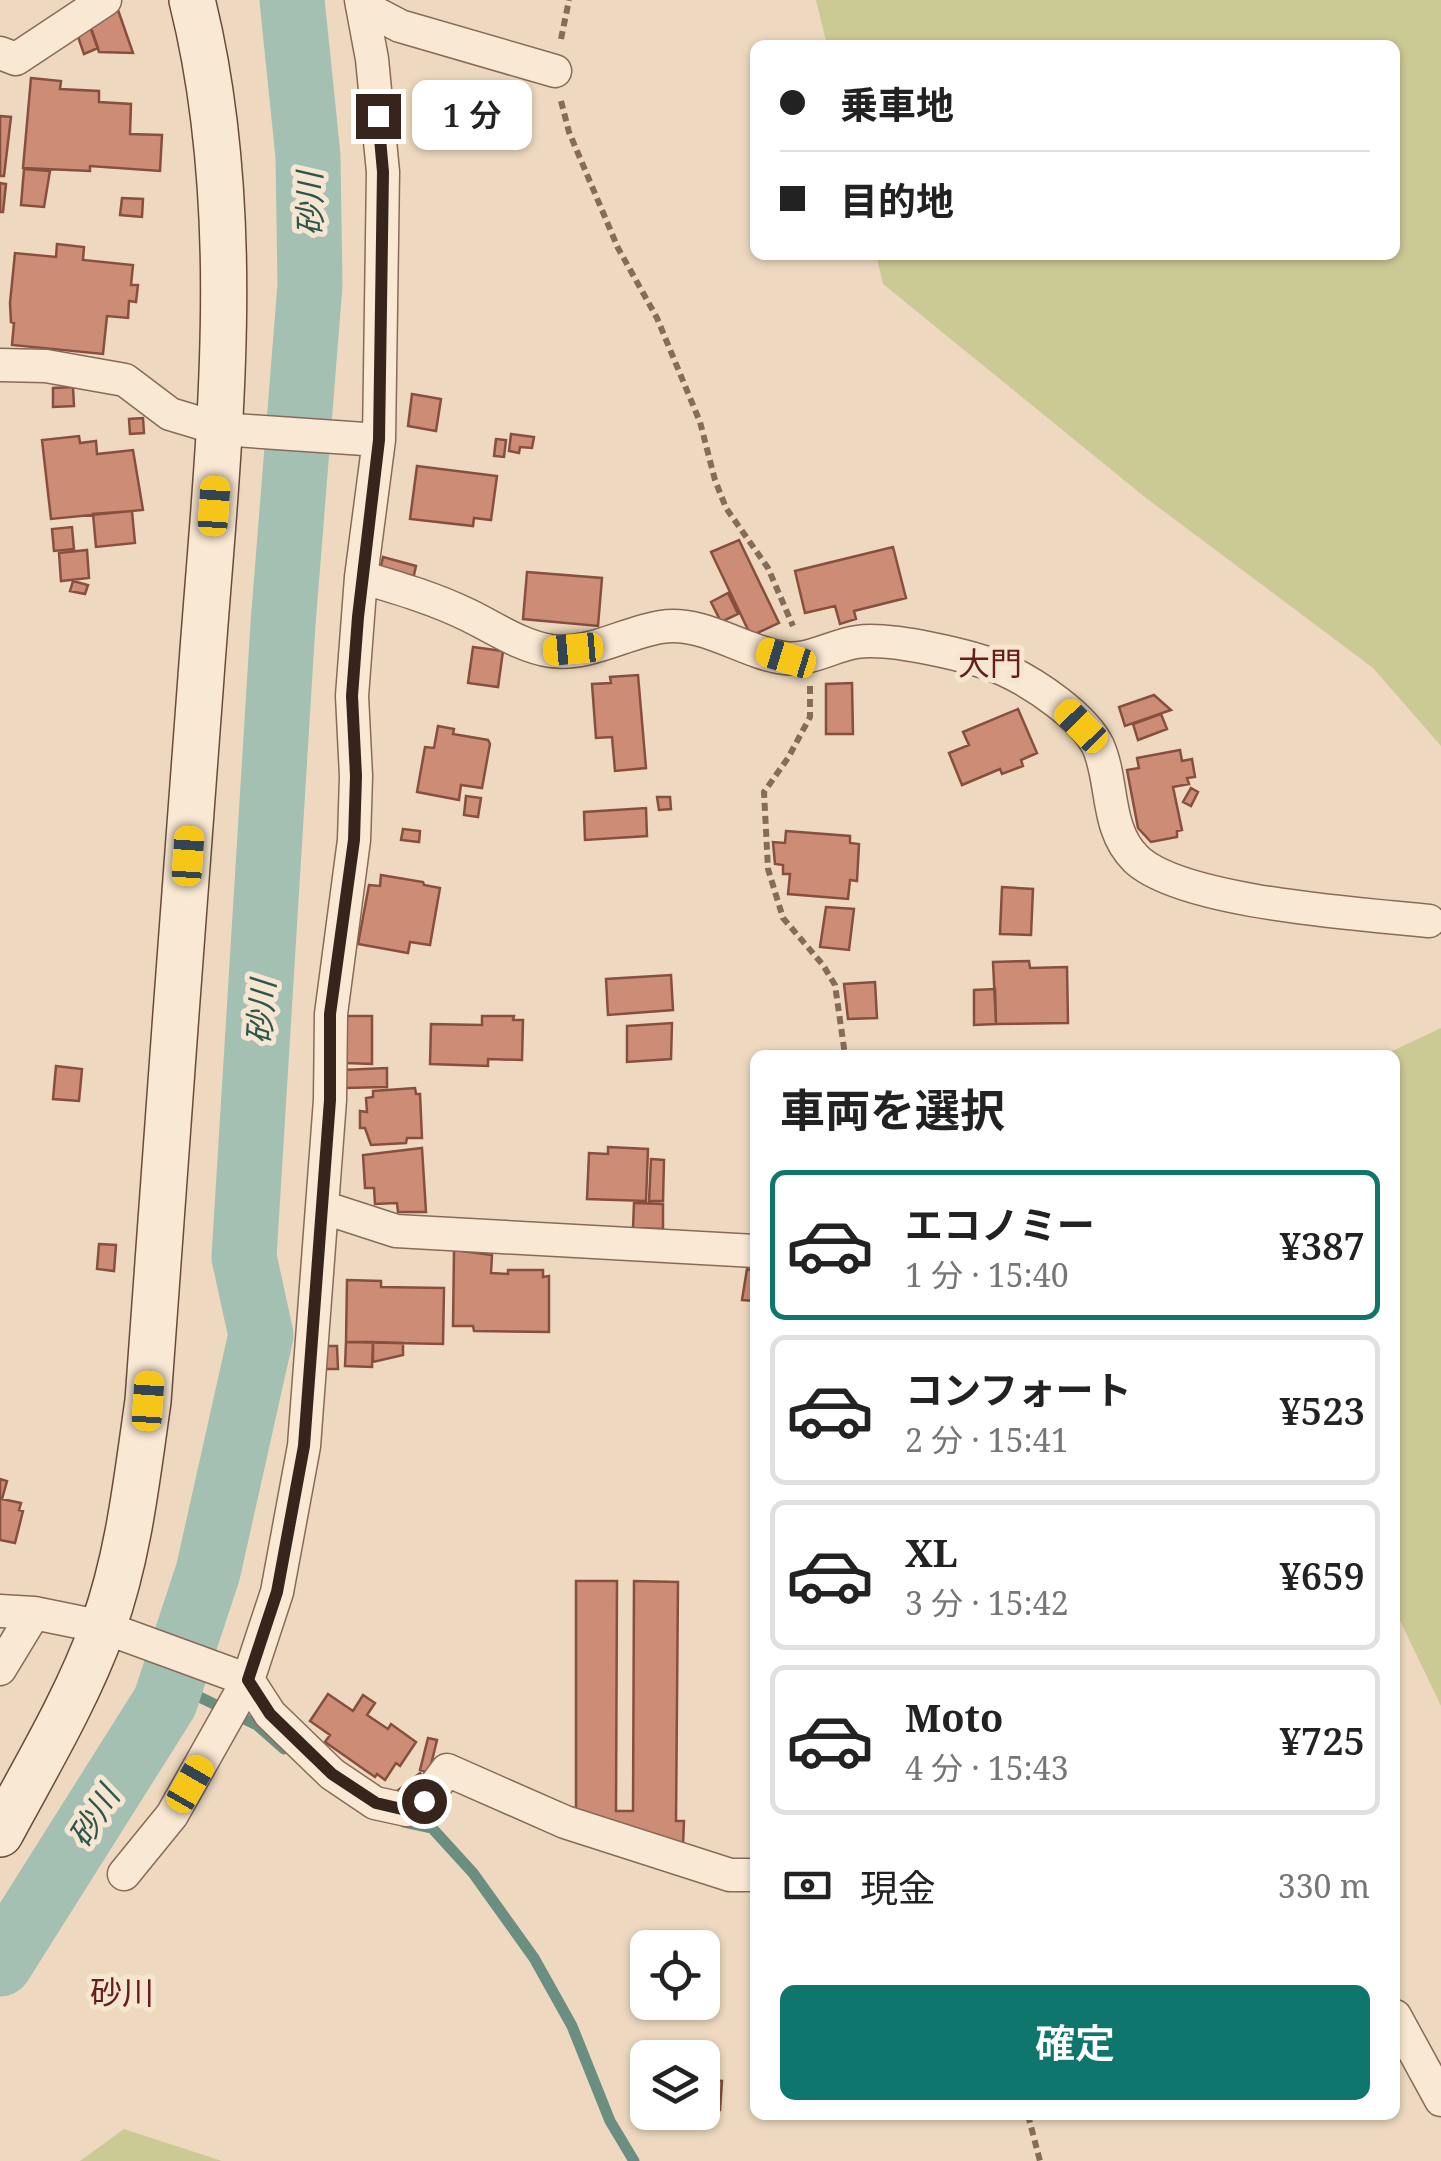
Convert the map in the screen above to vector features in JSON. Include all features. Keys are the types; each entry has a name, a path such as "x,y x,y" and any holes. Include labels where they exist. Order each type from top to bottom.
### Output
{"street":[{"path":"0,54 16,58 105,0"},
{"path":"0,1834 115,1631 148,1401 232,430 223,224 212,108 192,0"},
{"path":"362,3 400,26 555,71"},
{"path":"124,1874 172,1816 236,1694 277,1592 304,1446 330,1100 330,1014 354,840 352,696 371,439 383,172 372,58 362,3"},
{"path":"0,365 46,366 126,380 170,414 232,430 371,439"},
{"path":"361,577 426,596 515,640 552,651 594,648 660,627 686,626 786,658 858,642 894,643 1004,669 1058,702 1098,746 1117,830 1136,859 1163,875 1206,890 1291,906 1429,922"},
{"path":"322,1207 396,1231 750,1252"},
{"path":"0,1611 115,1631 270,1714 332,1774 376,1803 406,1810 424,1801 447,1770 565,1822 730,1876 750,1875"},
{"path":"0,1669 34,1614"},
{"path":"1400,2025 1441,2100"}],"path":[{"path":"569,0 555,71 569,132 618,248 664,336 700,422 726,508 768,568 786,604 810,684 810,717 764,792 768,869 783,918 835,985 844,1050"},
{"path":"1029,2120 1040,2161"}],"shaded area":[{"path":"816,0 1441,0 1441,746 1373,668 1146,498 883,284 877,260 1400,260 1400,40 826,40"},
{"path":"1441,1028 1441,1706 1400,1620 1400,1050 1395,1050"},
{"path":"124,2129 222,2161 80,2161"}],"building":[{"path":"118,10 133,53 99,52 88,21"},
{"path":"90,25 98,48 84,54 76,31"},
{"path":"31,78 61,81 60,89 99,91 99,102 131,104 130,134 162,135 160,171 90,166 90,171 23,168"},
{"path":"0,116 11,117 4,176 0,176"},
{"path":"24,169 50,171 44,207 21,205"},
{"path":"0,183 6,184 3,212 0,212"},
{"path":"122,198 143,199 142,217 120,215"},
{"path":"57,244 84,247 83,260 133,265 131,285 138,285 136,302 129,301 128,318 107,316 103,354 12,345 14,323 10,303 15,253 56,257"},
{"path":"73,387 74,406 53,407 53,388"},
{"path":"412,394 441,399 436,431 408,426"},
{"path":"143,418 144,433 130,434 129,419"},
{"path":"511,434 534,437 532,448 520,447 519,453 509,451"},
{"path":"79,436 80,443 96,441 97,454 133,450 143,510 51,519 42,440"},
{"path":"496,439 506,440 504,457 494,456"},
{"path":"417,466 497,476 491,520 474,518 473,526 410,519"},
{"path":"132,511 135,543 96,547 93,514"},
{"path":"72,527 74,549 54,551 52,529"},
{"path":"739,540 779,623 751,636 711,552"},
{"path":"893,547 906,598 854,611 856,619 840,624 835,606 805,613 795,571"},
{"path":"87,550 89,578 61,581 59,553"},
{"path":"383,557 416,566 412,584 379,575"},
{"path":"527,572 602,578 598,626 523,619"},
{"path":"73,581 88,585 85,594 70,591"},
{"path":"728,593 738,614 721,622 711,602"},
{"path":"473,647 503,651 498,687 468,683"},
{"path":"638,675 646,768 615,771 612,737 596,738 592,684 611,683 610,677"},
{"path":"852,683 853,734 826,734 826,684"},
{"path":"1154,695 1171,710 1125,726 1119,707"},
{"path":"1018,709 1037,753 1021,760 1023,766 1002,774 1000,769 962,785 949,753 969,745 963,732"},
{"path":"1161,714 1167,729 1138,740 1133,724"},
{"path":"438,726 454,729 453,734 488,740 490,744 482,788 461,785 459,800 417,792 425,747 434,748"},
{"path":"1180,750 1182,761 1192,759 1195,777 1187,778 1189,784 1173,787 1182,830 1177,831 1177,837 1151,842 1138,828 1127,770 1139,768 1137,758"},
{"path":"1191,788 1198,792 1191,806 1183,802"},
{"path":"466,796 481,798 478,817 464,815"},
{"path":"657,797 670,797 671,809 659,810"},
{"path":"646,808 647,836 585,840 584,812"},
{"path":"403,829 420,831 419,842 401,840"},
{"path":"786,831 850,836 850,843 859,844 857,881 850,880 848,899 788,894 790,874 783,874 783,865 775,864 773,842 785,843"},
{"path":"381,875 440,888 430,945 410,942 408,953 358,944 369,885 380,886"},
{"path":"1002,887 1033,889 1031,935 1000,934"},
{"path":"826,907 854,909 849,950 820,947"},
{"path":"1029,961 1030,968 1067,967 1068,1023 996,1024 993,962"},
{"path":"671,975 673,1010 608,1015 606,979"},
{"path":"875,982 877,1018 848,1019 844,984"},
{"path":"995,989 996,1024 974,1025 974,990"},
{"path":"346,1016 372,1016 372,1064 346,1063"},
{"path":"482,1016 514,1016 513,1020 523,1020 522,1060 488,1059 488,1066 430,1064 431,1024 482,1025"},
{"path":"672,1023 671,1059 627,1062 627,1026"},
{"path":"56,1066 82,1069 79,1101 53,1099"},
{"path":"387,1068 387,1087 343,1088 342,1070"},
{"path":"415,1088 416,1094 420,1094 422,1138 371,1145 365,1128 360,1128 360,1111 367,1112 366,1098 373,1097 373,1091"},
{"path":"608,1147 648,1149 646,1201 587,1199 589,1153 608,1154"},
{"path":"422,1148 426,1212 398,1212 397,1203 375,1204 374,1188 365,1188 363,1155"},
{"path":"651,1159 664,1160 663,1201 649,1201"},
{"path":"634,1203 663,1204 663,1229 633,1228"},
{"path":"99,1244 116,1245 114,1271 97,1269"},
{"path":"454,1250 492,1255 491,1273 543,1270 543,1277 549,1276 549,1332 474,1331 473,1326 453,1326"},
{"path":"747,1269 750,1301 742,1300"},
{"path":"347,1280 381,1281 381,1287 444,1288 443,1344 346,1342"},
{"path":"346,1342 373,1342 372,1367 345,1366"},
{"path":"373,1342 403,1343 403,1355 373,1362"},
{"path":"324,1346 337,1346 338,1369 324,1369"},
{"path":"0,1479 7,1481 2,1499 21,1503 19,1510 23,1511 15,1543 0,1540"},
{"path":"576,1581 617,1581 616,1811 633,1811 634,1581 678,1582 676,1821 684,1821 683,1847 576,1811"},
{"path":"328,1694 353,1711 363,1695 375,1703 367,1715 388,1729 391,1724 416,1742 385,1780 325,1742 330,1735 310,1721"},
{"path":"428,1738 437,1740 429,1773 420,1770"},
{"path":"420,1773 426,1781 402,1799 396,1792"}],"waterway":[{"name":"砂川","path":"0,1964 165,1702 208,1572 261,1335 244,1257 283,624 310,285 308,156 292,0"},
{"path":"171,1683 257,1725 284,1749"},
{"path":"404,1822 432,1828 473,1873 534,1958 572,2026 610,2121 634,2161"}],"district":[{"name":"大門","path":"990,662"},
{"name":"砂川","path":"122,1991"}],"route":[{"path":"378,116 383,172 379,440 361,577 352,696 354,840 330,1014 330,1100 304,1446 277,1592 248,1680 270,1714 332,1774 376,1803 406,1810 424,1801"}]}
